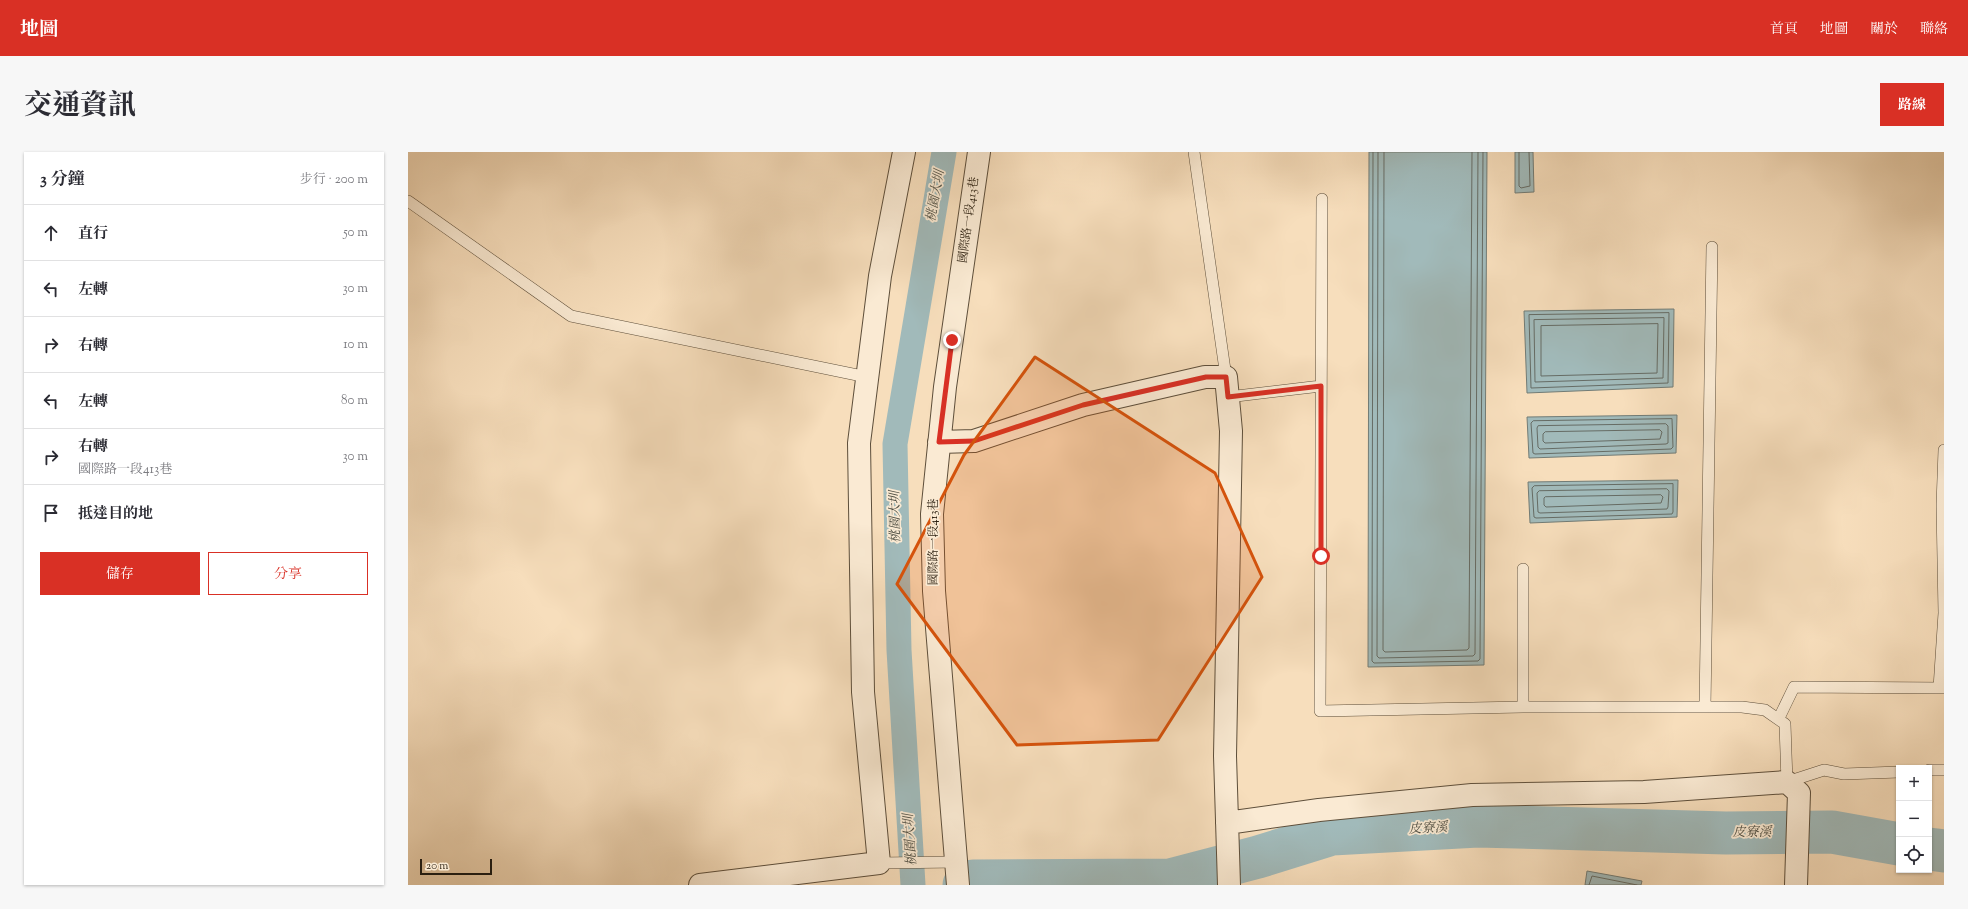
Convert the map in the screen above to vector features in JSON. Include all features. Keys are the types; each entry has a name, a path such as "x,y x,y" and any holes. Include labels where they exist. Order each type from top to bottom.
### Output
{"street":[{"path":"700,885 879,863 863,684 859,443 880,276 904,152"},
{"name":"國際路一段413巷","path":"958,885 934,591 932,514 945,386 979,152"},
{"path":"939,442 974,441 1083,405 1206,377 1227,387 1231,431 1225,756 1229,885"},
{"path":"1228,830 1319,810 1472,795 1793,788 1796,882"}],"lane":[{"path":"1194,152 1227,387 1321,386"},
{"path":"1322,199 1320,711 1523,707 1750,708 1765,710 1779,718 1785,724 1793,788 1824,770 1844,774 1896,772"},
{"path":"408,201 571,316 868,377"},
{"path":"1706,707 1712,247"},
{"path":"1779,718 1794,686 1942,688 1944,613 1944,450"},
{"path":"1523,569 1523,707"},
{"path":"1932,770 1944,770"},
{"path":"879,863 956,862"}],"highlighted area":[{"path":"1035,357 1215,473 1262,577 1158,740 1017,745 897,584 964,455"}],"water":[{"path":"1369,152 1487,152 1484,665 1368,667"},
{"path":"1515,152 1533,152 1534,192 1515,193"},
{"path":"1674,309 1673,387 1527,393 1524,311"},
{"path":"1677,415 1676,453 1529,458 1527,417"},
{"path":"1678,480 1677,517 1530,523 1528,482"},
{"path":"1587,871 1642,881 1641,885 1585,885"}],"waterway":[{"name":"桃園大圳","path":"913,885 899,650 895,444 944,152"},
{"name":"皮寮溪","path":"964,885 973,881 1170,880 1258,857 1332,834 1478,826 1726,833 1832,832 1896,843"},
{"name":"皮寮溪","path":"1932,849 1944,851"}],"route":[{"path":"952,340 939,442 974,441 1083,405 1206,377 1226,377 1228,397 1321,386 1321,556"}]}
